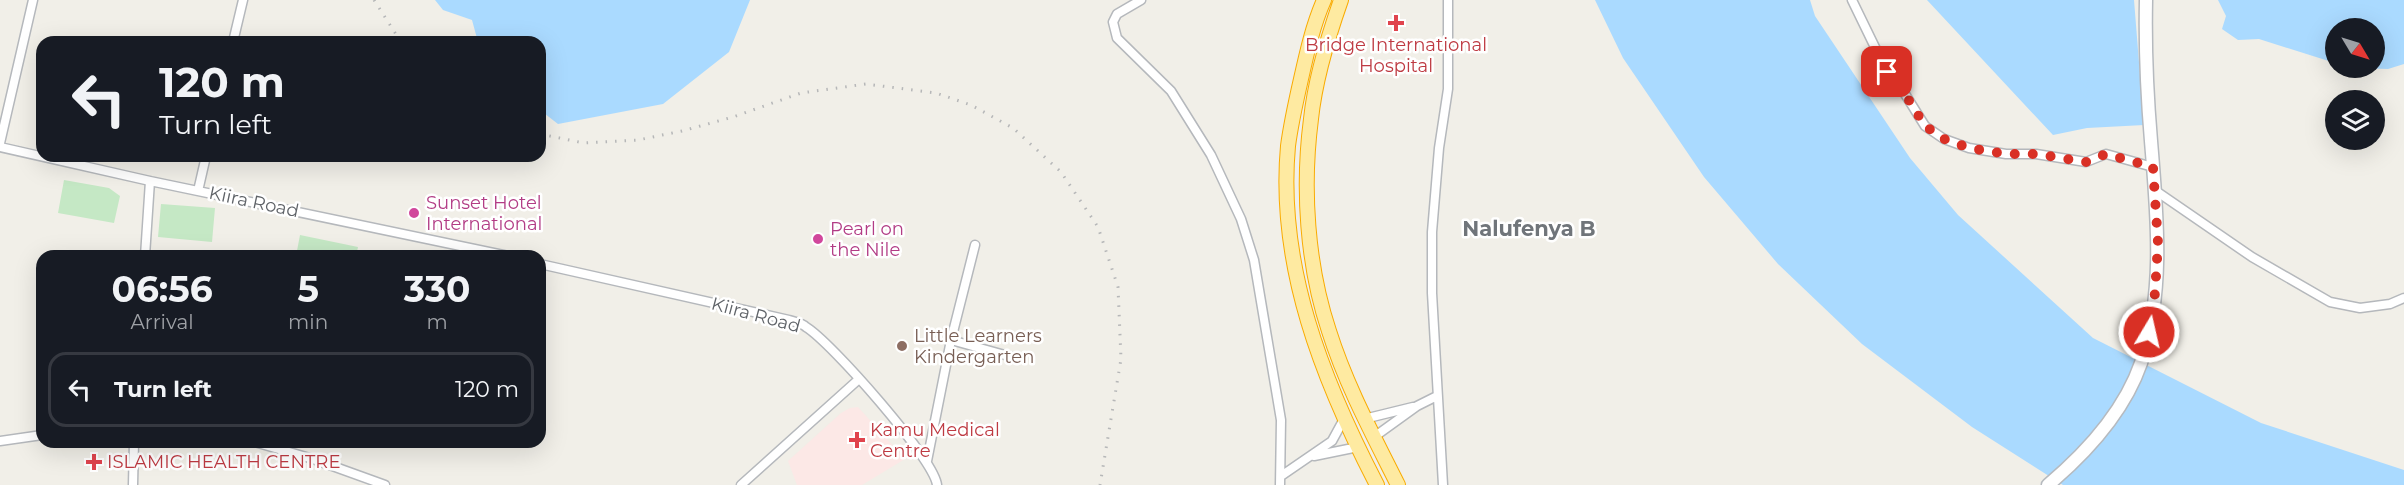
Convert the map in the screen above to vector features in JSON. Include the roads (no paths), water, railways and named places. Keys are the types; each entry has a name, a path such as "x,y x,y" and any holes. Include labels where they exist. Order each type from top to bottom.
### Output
{"highway":[{"path":"1324,0 1310,39 1290,130 1287,197 1289,231 1312,336 1344,419 1377,485"},
{"path":"1341,0 1327,45 1311,118 1307,197 1313,261 1329,332 1364,418 1398,485"}],"main road":[{"path":"2048,485 2092,444 2125,396 2140,364 2149,332 2155,293 2158,243 2151,142 2146,0"}],"street":[{"path":"0,145 33,0"},
{"path":"234,36 243,0"},
{"path":"1141,0 1117,14 1113,22 1117,38 1134,57 1172,91 1211,155 1241,219 1254,260 1264,306 1281,420 1281,481"},
{"path":"1443,485 1432,337 1432,232 1439,148 1448,89 1448,0"},
{"path":"1852,0 1887,72 1905,94 1925,126 1944,139 1969,148 2006,154 2036,154 2086,162 2106,154 2153,167"},
{"name":"Kiira Road","path":"0,145 36,152"},
{"name":"Kiira Road","path":"80,162 150,181 479,250"},
{"path":"198,191 205,162"},
{"path":"145,250 150,181"},
{"path":"2156,191 2252,256 2330,302 2360,308 2390,304 2404,298"},
{"path":"927,461 951,340 975,245"},
{"name":"Kiira Road","path":"546,265 789,320 805,326 816,334 859,379 927,461 937,485"},
{"path":"951,340 1012,357"},
{"path":"741,485 859,379"},
{"path":"1374,437 1417,406 1437,396"},
{"path":"1364,418 1417,406"},
{"path":"1281,481 1307,458 1332,441 1344,419"},
{"path":"0,441 36,436"},
{"path":"1307,458 1358,447"},
{"path":"133,485 134,448"},
{"path":"275,448 385,485"}],"water":[{"path":"435,0 750,0 729,52 663,104 558,124 546,115 546,36 476,36 472,20 443,10"},
{"path":"1595,0 1810,0 1815,16 1910,158 1958,215 2093,338 2261,423 2404,470 2404,485 2063,485 1972,427 1862,344 1778,264 1704,177 1623,58"},
{"path":"1927,0 2134,0 2144,125 2087,128 2053,135"},
{"path":"2218,0 2404,0 2404,64 2385,69 2385,18 2325,18 2325,60 2259,39 2238,40 2222,29 2226,16"}],"railway":[{"path":"374,0 397,36"},
{"path":"546,135 584,143 638,140 733,117 801,93 866,84 936,93 971,105 1013,128 1061,172 1098,227 1118,287 1121,359 1100,485"}],"place":[{"name":"Bridge International Hospital","path":"1396,23"},
{"name":"Sunset Hotel International","path":"414,213"},
{"name":"Pearl on the Nile","path":"818,239"},
{"name":"Little Learners Kindergarten","path":"902,346"},
{"name":"Kamu Medical Centre","path":"857,440"},
{"name":"ISLAMIC HEALTH CENTRE","path":"94,462"}],"district":[{"name":"Nalufenya B","path":"1529,229"}]}
